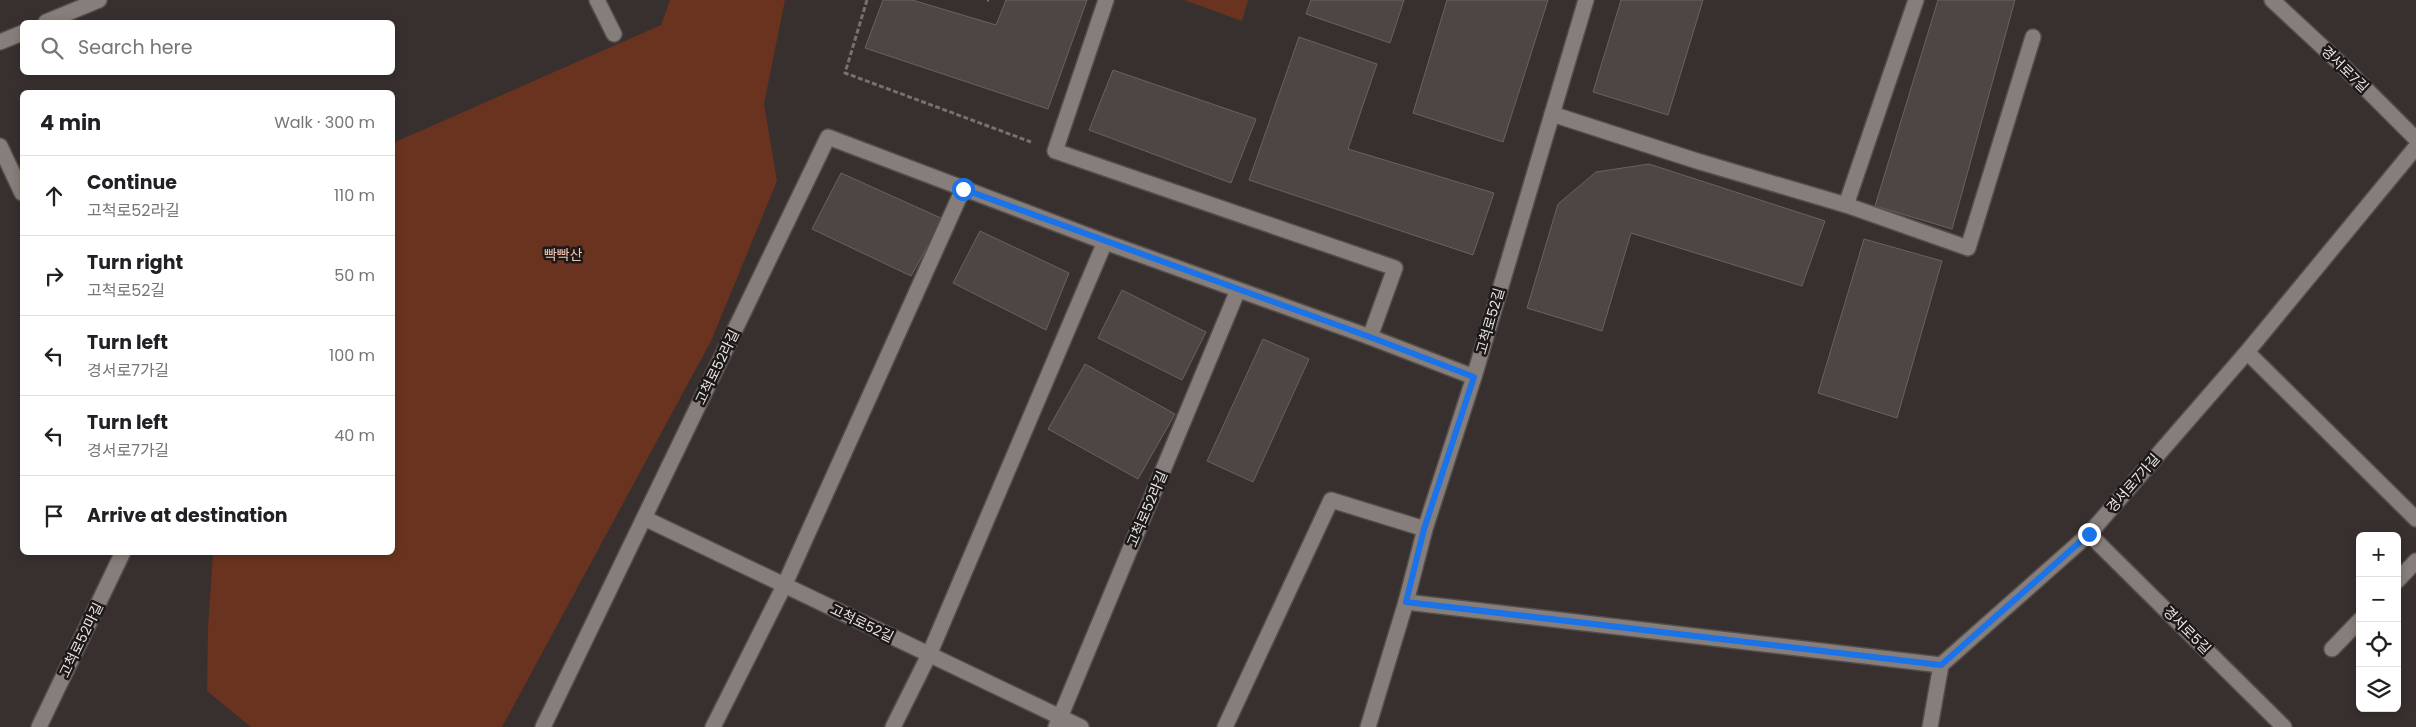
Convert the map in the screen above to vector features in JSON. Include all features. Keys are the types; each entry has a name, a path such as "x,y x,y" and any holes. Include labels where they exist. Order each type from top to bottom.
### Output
{"street":[{"path":"51,20 99,0"},
{"path":"597,0 614,34"},
{"path":"1106,0 1055,151 1395,268 1370,337"},
{"name":"고척로52길","path":"1368,727 1406,602 1424,529 1474,377 1586,0"},
{"path":"1846,205 1916,0"},
{"name":"경서로7길","path":"2272,0 2342,65 2416,139"},
{"path":"0,42 20,34"},
{"path":"1552,114 1697,161 1846,205 1968,248 2034,37"},
{"name":"고척로52라길","path":"543,727 828,138 1104,242 1370,337 1474,377"},
{"path":"0,146 20,189"},
{"name":"경서로7가길","path":"1941,665 2089,534 2248,352 2416,147"},
{"path":"713,727 784,586 963,189"},
{"path":"893,727 929,655 1104,242"},
{"name":"고척로52라길","path":"1058,722 1238,290"},
{"path":"2248,352 2416,519"},
{"path":"1225,727 1331,500 1424,529"},
{"name":"고척로52길","path":"644,518 929,655 1058,722 1081,727"},
{"name":"경서로5길","path":"2089,534 2284,727"},
{"name":"고척로52마길","path":"39,727 122,555"},
{"path":"2401,577 2416,561"},
{"path":"1406,602 1941,665 1930,727"},
{"path":"2332,649 2358,622"}],"path":[{"path":"867,0 845,73 1055,151"}],"green space":[{"name":"빡빡산","path":"670,0 785,0 764,104 777,181 711,341 502,727 251,727 207,691 208,626 213,555 395,555 395,142 661,25"},
{"path":"1184,0 1248,0 1242,21"}],"building":[{"path":"883,0 912,0 996,25 1006,0 1087,0 1048,109 865,48"},
{"path":"1311,0 1404,0 1390,43 1306,14"},
{"path":"1447,0 1548,0 1503,142 1413,113"},
{"path":"1621,0 1703,0 1668,115 1593,92"},
{"path":"1938,0 2015,0 1952,229 1875,206"},
{"path":"1299,37 1377,64 1348,149 1494,193 1473,255 1249,180"},
{"path":"1113,70 1256,119 1231,183 1089,130"},
{"path":"1649,164 1825,221 1802,286 1631,233 1602,331 1527,308 1558,204 1596,172"},
{"path":"841,173 943,219 911,276 812,229"},
{"path":"980,231 1069,273 1046,330 953,283"},
{"path":"1864,239 1942,261 1897,418 1818,393"},
{"path":"1122,290 1206,332 1182,380 1098,338"},
{"path":"1263,339 1309,359 1253,482 1207,461"},
{"path":"1085,364 1175,414 1138,479 1048,429"}],"route":[{"path":"963,189 1104,242 1370,337 1474,377 1424,529 1406,602 1941,665 2089,534"}]}
